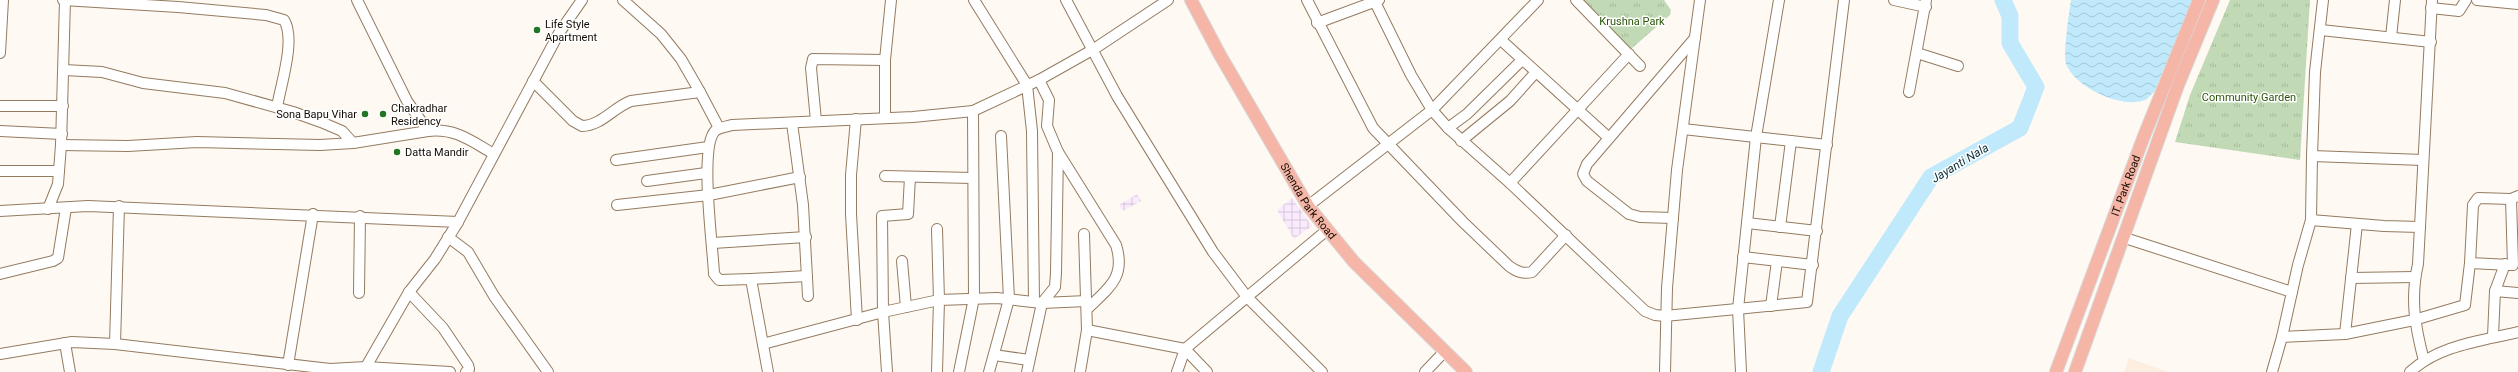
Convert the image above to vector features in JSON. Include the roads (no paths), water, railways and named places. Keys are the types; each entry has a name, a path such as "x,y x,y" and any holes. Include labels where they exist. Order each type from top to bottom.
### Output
{"main road":[{"name":"Shenda Park Road","path":"1191,0 1220,55 1308,206 1354,262 1466,372"},
{"name":"IT. Park Road","path":"2056,372 2144,136 2199,0"},
{"name":"IT. Park Road","path":"2075,372 2125,238 2178,85 2213,0"}],"street":[{"path":"0,53 3,0"},
{"path":"48,209 58,184 62,145 64,0 179,4 266,15 284,20 288,27 289,39 277,107"},
{"path":"357,0 407,101 428,131"},
{"path":"364,370 409,292 458,222 559,33 582,0"},
{"path":"623,0 661,34 681,59 719,128"},
{"path":"885,118 885,60 890,0"},
{"path":"974,0 1027,85 1032,131 1038,302 1027,372"},
{"path":"1066,0 1094,49 1117,96 1213,252 1247,297 1322,372"},
{"path":"807,276 751,279 716,278 714,274 713,243 706,173 708,147 714,132 719,128 973,111 1039,80 1094,49 1168,0"},
{"path":"1307,0 1363,112 1386,144 1463,222 1516,271 1525,274 1532,272 1566,235"},
{"path":"1317,22 1376,0 1411,75 1432,110 1448,128 1566,235 1593,263 1645,311 1655,315 1665,316 1807,302 1813,265 1844,0"},
{"path":"1308,206 1386,144 1432,110 1538,0"},
{"path":"1576,0 1640,66"},
{"path":"1665,372 1665,316 1673,218 1700,0"},
{"path":"1741,372 1738,309 1743,257 1756,137 1779,0"},
{"path":"1894,0 1926,4 1909,92"},
{"path":"2272,372 2282,338 2292,292 2311,220 2315,72 2321,30 2323,0"},
{"path":"2392,37 2395,0"},
{"path":"2424,361 2414,320 2415,277 2420,227 2432,4 2459,11 2466,0"},
{"path":"2477,0 2518,4"},
{"path":"2321,30 2431,42"},
{"path":"1673,218 1640,217 1629,214 1587,181 1583,174 1587,164 1695,38"},
{"path":"1501,40 1609,138"},
{"path":"1917,53 1958,66"},
{"path":"1510,183 1579,111 1629,54"},
{"path":"816,121 811,68 813,59 885,60"},
{"path":"1448,128 1467,114 1522,60"},
{"path":"64,70 102,72 150,84 225,93 277,107 342,131 353,143"},
{"path":"1462,141 1510,101 1536,72"},
{"path":"763,344 883,312 939,300 974,298 1009,299 1087,305 1114,282 1120,270 1121,260 1116,245 1058,152 1047,126 1049,100 1039,80"},
{"path":"534,81 573,121 582,126 598,122 622,104 631,101 700,92"},
{"path":"0,106 63,106"},
{"path":"960,372 974,298 973,111"},
{"path":"856,119 851,175 851,214 857,320"},
{"path":"792,123 800,177 806,237 808,296"},
{"path":"62,145 128,146 197,142 320,145 353,143 444,129 454,132 494,154"},
{"path":"1683,129 1827,145"},
{"path":"0,131 62,134"},
{"path":"989,372 1009,299 1001,136"},
{"path":"1780,227 1791,141"},
{"path":"616,160 708,147"},
{"path":"1038,302 1055,286 1056,281 1058,152"},
{"path":"2312,156 2423,160"},
{"path":"0,171 59,171"},
{"path":"647,181 706,173"},
{"path":"885,176 973,178"},
{"path":"617,205 709,195 800,177"},
{"path":"885,371 882,216 908,214 910,177"},
{"path":"2282,338 2345,334 2414,320 2465,305 2470,263 2472,205 2475,201 2484,198 2514,198 2512,265 2495,291 2493,336"},
{"path":"0,211 119,206 360,216 458,222"},
{"path":"115,344 119,206"},
{"path":"0,274 54,261 58,258 66,208"},
{"path":"288,365 313,214"},
{"path":"359,293 360,216"},
{"path":"2311,220 2420,227"},
{"path":"1747,223 1817,231"},
{"path":"2345,334 2357,224"},
{"path":"936,229 939,300 937,372"},
{"path":"1177,372 1185,349 1327,230"},
{"path":"1080,372 1087,330 1084,234"},
{"path":"448,237 468,252 494,296 548,372"},
{"path":"713,243 806,237"},
{"path":"2125,238 2292,292"},
{"path":"1743,257 1813,265"},
{"path":"902,261 906,307"},
{"path":"1771,306 1777,261"},
{"path":"2470,263 2512,265"},
{"path":"2350,278 2415,277"},
{"path":"751,279 768,372"},
{"path":"2495,291 2518,293"},
{"path":"409,292 443,328 468,365 469,369 466,372"},
{"path":"1087,330 1185,349 1207,372"},
{"path":"2410,372 2424,361 2449,350 2493,336 2518,332"},
{"path":"65,343 70,372"},
{"path":"0,354 65,343 115,344 330,369 450,372"},
{"path":"1425,372 1445,351"},
{"path":"994,355 1029,360"}],"water":[{"path":"2071,0 2193,0 2154,92 2147,99 2135,102 2124,102 2112,99 2089,88 2071,73 2066,64 2065,52"}],"waterway":[{"name":"Jayanti Nala","path":"1821,372 1840,316 1931,177 2020,128 2036,87 2010,43 2010,16 2003,0"}],"place":[{"name":"Life Style Apartment","path":"537,30"},
{"name":"Sona Bapu Vihar","path":"365,114"},
{"name":"Chakradhar Residency","path":"383,114"},
{"name":"Datta Mandir","path":"397,152"}],"park label":[{"name":"Krushna Park","path":"1632,21"},
{"name":"Community Garden","path":"2249,97"}]}
